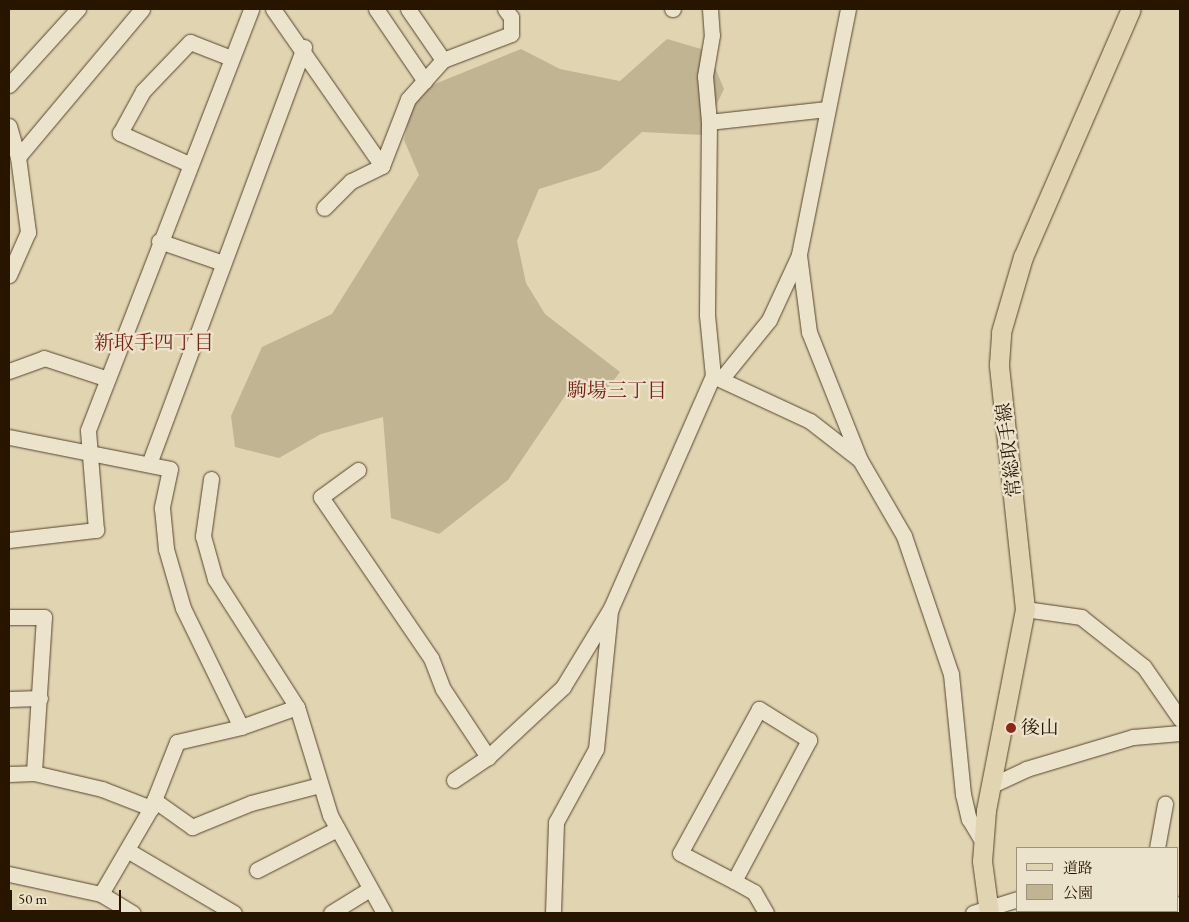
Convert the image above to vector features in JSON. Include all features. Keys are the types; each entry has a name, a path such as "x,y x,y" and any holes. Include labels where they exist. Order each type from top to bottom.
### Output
{"main road":[{"name":"常総取手線","path":"983,910 983,842 990,786 1025,609 999,364 1005,308 1131,9"}],"street":[{"path":"9,85 78,9"},
{"path":"18,157 142,9"},
{"path":"9,540 96,530 88,430 159,241 251,9"},
{"path":"273,9 304,47 382,166"},
{"path":"376,9 425,81"},
{"path":"408,9 443,60"},
{"path":"324,208 351,180 382,166 408,99 443,60 511,34 511,16 506,9"},
{"path":"710,9 712,35 705,76 709,122 707,315 718,377"},
{"path":"454,780 488,757 563,687 611,608 718,377 769,320 799,256 826,109 831,102 848,9"},
{"path":"189,164 120,133 143,91 190,42 231,58"},
{"path":"149,464 304,47"},
{"path":"709,122 826,109"},
{"path":"9,126 18,157 16,218 28,232 9,275"},
{"path":"159,241 224,263"},
{"path":"799,256 809,332 860,460 904,536 951,674 963,794 969,819 983,842"},
{"path":"9,371 44,358 108,379"},
{"path":"718,377 810,421 860,460"},
{"path":"9,437 170,468 162,508 166,549 183,608 241,727"},
{"path":"358,470 321,497 431,658 442,689 488,757"},
{"path":"211,479 203,536 215,579 297,707 320,785 337,829 368,890 384,913"},
{"path":"553,913 556,822 596,749 611,608"},
{"path":"1025,609 1081,617 1144,667 1180,719"},
{"path":"9,618 44,618 34,773"},
{"path":"9,699 40,698"},
{"path":"101,894 152,804 177,742 241,727 297,707"},
{"path":"734,881 809,740 759,709 680,853 754,892 766,913"},
{"path":"990,786 1026,769 1133,737 1180,732"},
{"path":"9,774 34,773 102,789 152,804 192,827 251,803 320,785"},
{"path":"1157,847 1165,804"},
{"path":"257,870 337,829"},
{"path":"127,850 234,913"},
{"path":"9,874 101,894 133,913"},
{"path":"331,913 368,890"},
{"path":"983,910 1016,900"}],"green space":[{"path":"667,39 708,51 724,89 702,135 642,132 600,170 539,189 517,241 526,283 545,314 620,372 604,393 569,390 508,480 439,534 391,518 383,417 321,434 279,458 235,447 231,416 262,347 332,314 419,175 404,140 415,92 521,49 560,69 620,81"}],"place":[{"name":"後山","path":"1011,728"}],"district":[{"name":"新取手四丁目","path":"154,342"},
{"name":"駒場三丁目","path":"617,390"}]}
